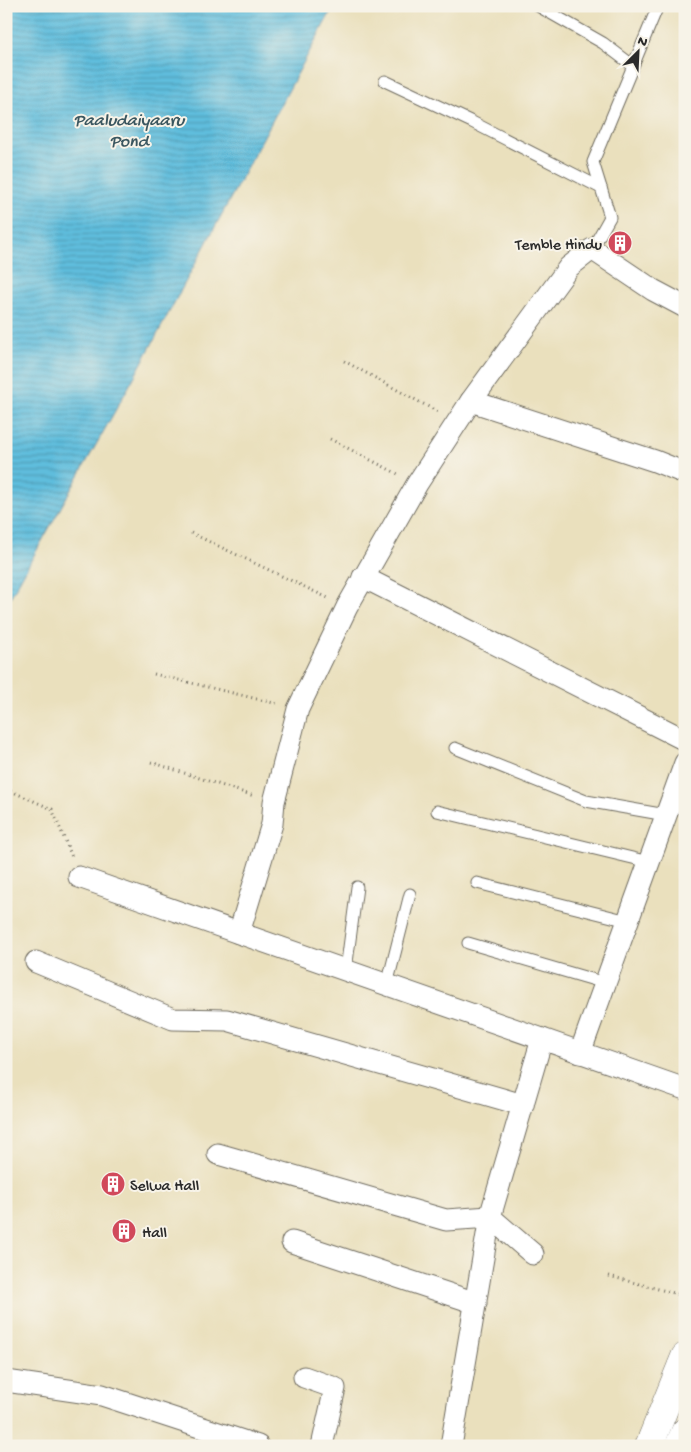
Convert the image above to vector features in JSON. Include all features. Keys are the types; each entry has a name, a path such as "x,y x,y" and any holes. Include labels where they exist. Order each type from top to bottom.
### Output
{"highway":[{"path":"649,1446 685,1357"},
{"path":"679,1446 685,1432"}],"street":[{"path":"239,933 272,824 274,802 298,709 363,577 416,484 470,401 569,267 592,249 653,290 685,307"},
{"path":"470,401 655,461 685,473"},
{"path":"363,577 685,740"},
{"path":"580,1053 685,763"},
{"path":"79,876 685,1089"},
{"path":"36,962 172,1019 227,1020 523,1105"},
{"path":"451,1446 490,1217 542,1039"},
{"path":"218,1154 446,1220 490,1217 533,1254"},
{"path":"292,1242 476,1303"},
{"path":"304,1377 335,1388 322,1446"},
{"path":"6,1381 102,1395 258,1446"}],"lane":[{"path":"538,6 603,43 632,65"},
{"path":"592,249 610,217 593,162 609,128 632,65 658,6"},
{"path":"385,81 472,122 601,188"},
{"path":"455,748 586,801 666,815"},
{"path":"437,811 649,862"},
{"path":"477,883 628,921"},
{"path":"346,970 357,887"},
{"path":"387,985 410,894"},
{"path":"468,943 605,983"}],"path":[{"path":"344,361 457,422"},
{"path":"330,438 416,484"},
{"path":"191,534 347,607"},
{"path":"154,674 298,709"},
{"path":"151,762 274,802"},
{"path":"6,790 52,808 79,876"},
{"path":"609,1276 685,1296"}],"water":[{"name":"Paaludaiyaaru Pond","path":"6,6 334,6 137,372 6,605"}],"place":[{"name":"Temble Hindu","path":"620,243"},
{"name":"Selwa Hall","path":"113,1184"},
{"name":"Hall","path":"124,1231"}]}
